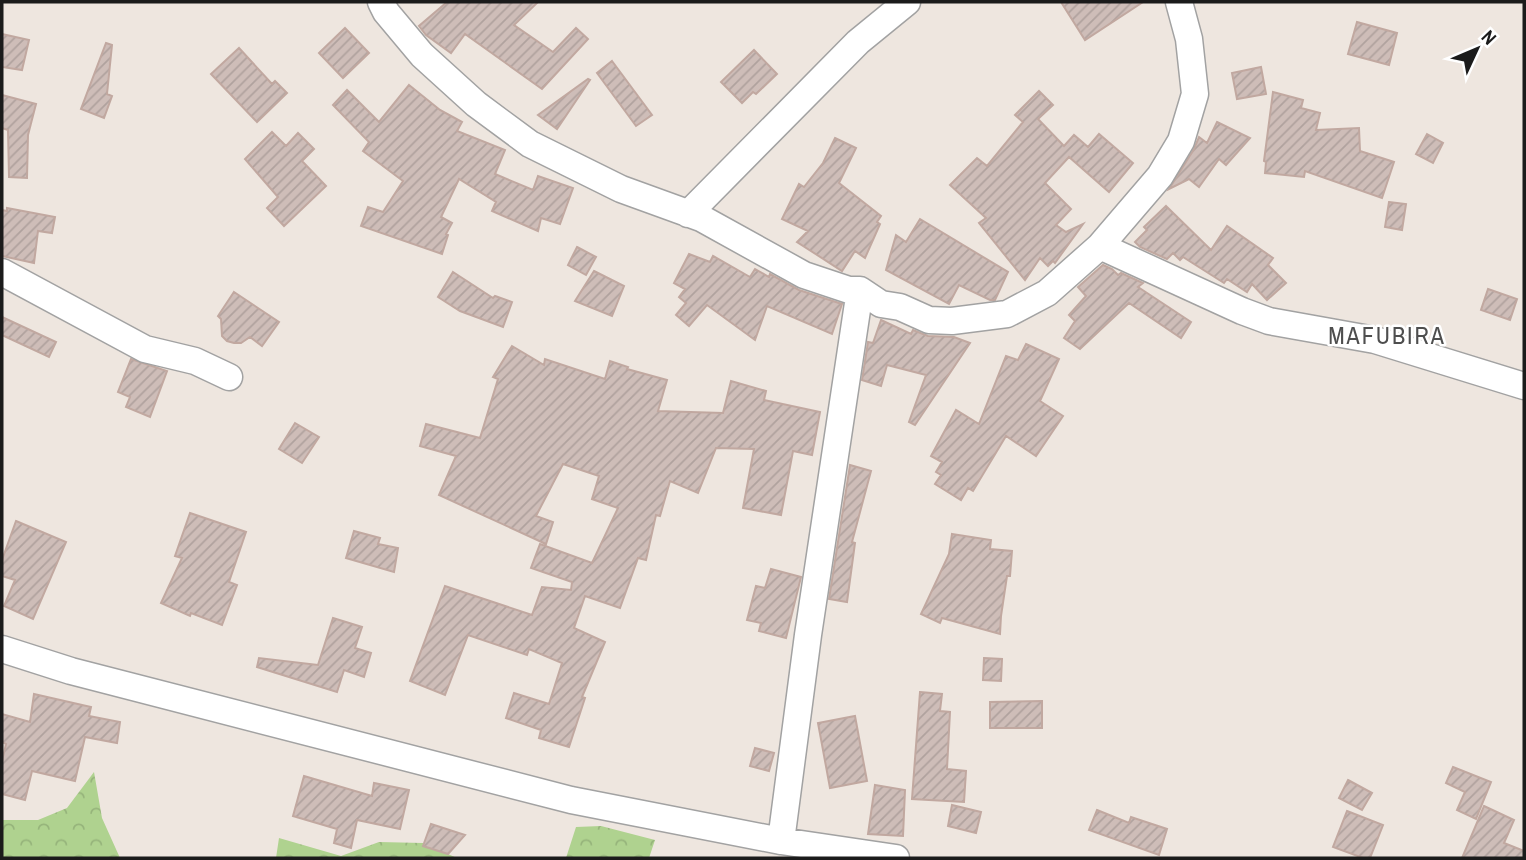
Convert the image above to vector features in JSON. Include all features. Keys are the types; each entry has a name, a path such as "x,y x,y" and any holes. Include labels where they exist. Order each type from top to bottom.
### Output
{"street":[{"path":"381,2 422,55 476,104 530,144 621,189 701,218 804,275 849,290 860,290 881,303 900,307 929,320 952,321 1007,314 1047,293 1100,246 1160,176 1181,141 1195,94 1189,39 1180,2"},
{"path":"688,214 858,42 907,2"},
{"path":"1100,246 1269,321 1375,340 1524,386"},
{"path":"2,272 145,349 195,361 229,377"},
{"path":"781,841 808,635 860,290"},
{"path":"2,649 71,671 572,800 781,841 896,858"}],"green space":[{"path":"94,772 102,818 120,858 2,858 2,820 38,820 67,808"},
{"path":"601,826 655,840 649,858 566,858 576,827"},
{"path":"279,838 341,856 379,842 423,843 457,858 276,858"}],"building":[{"path":"447,2 538,2 514,25 553,52 576,28 588,39 542,89 465,34 451,53 426,35 419,26"},
{"path":"1061,2 1143,2 1085,40"},
{"path":"1357,22 1397,33 1389,65 1348,54"},
{"path":"345,28 369,53 343,78 319,53"},
{"path":"2,34 29,40 22,70 2,67"},
{"path":"106,43 112,45 107,94 112,96 104,118 81,109"},
{"path":"239,48 272,84 275,81 287,93 257,122 211,74"},
{"path":"754,50 777,74 742,103 721,82"},
{"path":"612,61 652,115 636,126 597,73"},
{"path":"1261,67 1266,94 1237,99 1232,73"},
{"path":"590,80 557,129 538,115"},
{"path":"409,85 440,110 462,122 457,131 505,150 495,174 533,190 538,176 573,188 560,224 541,218 538,231 492,211 496,202 459,179 441,217 452,223 446,234 448,235 442,254 361,226 368,207 383,212 403,181 363,151 369,142 333,105 347,90 379,122"},
{"path":"1039,91 1053,105 1038,119 1064,146 1074,135 1088,147 1099,134 1133,163 1109,192 1069,157 1045,183 1071,209 1056,225 1066,232 1083,224 1055,263 1053,261 1048,266 1040,258 1025,280 979,223 986,218 950,185 977,158 987,166 1023,122 1015,115"},
{"path":"1273,92 1303,100 1301,108 1320,113 1316,130 1359,128 1360,151 1394,162 1382,198 1305,171 1304,177 1265,173 1264,161"},
{"path":"2,95 36,104 28,135 27,178 9,177 8,130 2,128"},
{"path":"1217,122 1250,138 1226,165 1219,159 1199,187 1189,179 1169,189 1199,137 1207,143"},
{"path":"272,132 286,146 298,133 314,149 302,161 326,186 284,226 267,208 278,197 245,159"},
{"path":"1427,134 1443,143 1433,163 1416,154"},
{"path":"835,138 856,148 839,183 881,216 865,258 855,251 842,271 797,242 808,231 782,219 799,184 804,187 823,163"},
{"path":"1389,202 1406,204 1402,230 1385,227"},
{"path":"1166,206 1211,250 1227,226 1273,258 1268,265 1286,283 1267,300 1252,284 1247,292 1227,279 1224,283 1183,257 1180,260 1173,253 1167,259 1140,247 1135,242 1147,230 1144,227"},
{"path":"7,208 55,217 52,233 38,231 34,263 2,256 2,210 7,211"},
{"path":"920,219 1008,272 995,300 959,285 949,304 886,270 896,235 906,242"},
{"path":"577,247 596,257 586,275 568,265"},
{"path":"689,254 710,262 713,256 750,277 755,269 799,290 842,304 832,334 767,306 755,340 707,305 689,326 676,315 686,303 679,297 685,289 674,283"},
{"path":"1103,265 1118,275 1121,273 1143,283 1138,287 1191,322 1181,338 1129,303 1080,349 1064,338 1075,321 1069,315 1086,296 1078,287"},
{"path":"594,271 624,286 612,316 575,301"},
{"path":"453,272 493,298 495,296 512,302 503,327 460,311 438,297"},
{"path":"1488,289 1517,299 1510,320 1481,310"},
{"path":"234,292 279,322 262,346 250,337 241,343 234,343 222,336 221,319 218,316"},
{"path":"2,317 56,342 49,357 2,335"},
{"path":"881,320 911,334 913,330 928,336 954,337 970,343 915,425 909,422 926,375 887,365 881,386 862,380 868,342 873,343"},
{"path":"1026,344 1059,359 1040,401 1063,416 1036,456 1006,436 973,491 968,488 961,500 935,484 941,475 936,472 942,462 931,456 956,410 979,424 1006,356 1018,360"},
{"path":"512,346 544,365 545,359 605,379 610,361 628,367 627,369 667,380 658,411 723,413 731,381 766,391 764,400 820,412 812,455 793,451 781,515 743,508 754,449 716,448 698,493 670,481 660,516 656,515 646,560 638,558 620,608 585,596 574,628 605,642 582,697 585,698 569,747 539,738 541,730 506,718 514,693 549,704 562,663 529,649 527,655 468,635 445,695 410,681 445,586 532,615 542,587 571,590 572,582 531,568 540,544 592,563 618,508 592,499 599,476 563,464 536,516 553,522 546,544 439,495 456,456 420,446 426,424 480,438 498,379 493,377"},
{"path":"131,359 167,371 150,417 126,407 130,397 118,392"},
{"path":"295,423 319,437 302,463 279,449"},
{"path":"850,465 871,471 852,542 855,543 847,602 829,599"},
{"path":"190,513 246,532 229,582 237,585 222,625 191,613 190,616 161,603 182,558 175,556"},
{"path":"16,521 66,542 33,619 4,606 15,580 2,576 2,560"},
{"path":"354,531 380,538 378,544 398,548 394,572 346,558"},
{"path":"952,534 991,540 990,549 1012,551 1000,634 942,618 940,623 921,614 949,554"},
{"path":"771,569 801,577 786,638 759,631 761,623 747,620 756,586 765,588"},
{"path":"333,618 362,627 355,648 371,653 364,677 344,670 337,692 257,667 259,658 318,665"},
{"path":"984,658 1002,659 1001,681 983,680"},
{"path":"920,692 942,694 940,711 950,712 947,769 966,771 964,802 912,799"},
{"path":"34,694 91,707 89,716 120,722 117,743 85,737 75,781 32,771 25,800 2,794 2,761 6,744 2,742 2,714 30,722"},
{"path":"1042,701 1042,728 990,728 990,702"},
{"path":"855,716 867,781 830,788 818,723"},
{"path":"755,748 774,753 769,771 750,766"},
{"path":"1453,767 1491,782 1476,819 1457,810 1465,792 1446,783"},
{"path":"304,776 372,796 374,783 409,790 400,829 357,820 351,848 334,843 337,829 293,816"},
{"path":"1348,780 1372,793 1362,810 1339,798"},
{"path":"875,785 905,790 903,836 868,834"},
{"path":"952,805 981,812 976,833 948,826"},
{"path":"1484,806 1514,820 1504,843 1524,851 1524,858 1462,858"},
{"path":"1097,810 1129,823 1131,817 1167,829 1159,855 1089,830"},
{"path":"1347,811 1383,825 1370,858 1333,847"},
{"path":"431,824 465,835 448,854 423,846"}],"district":[{"name":"MAFUBIRA","path":"1387,336"}]}
